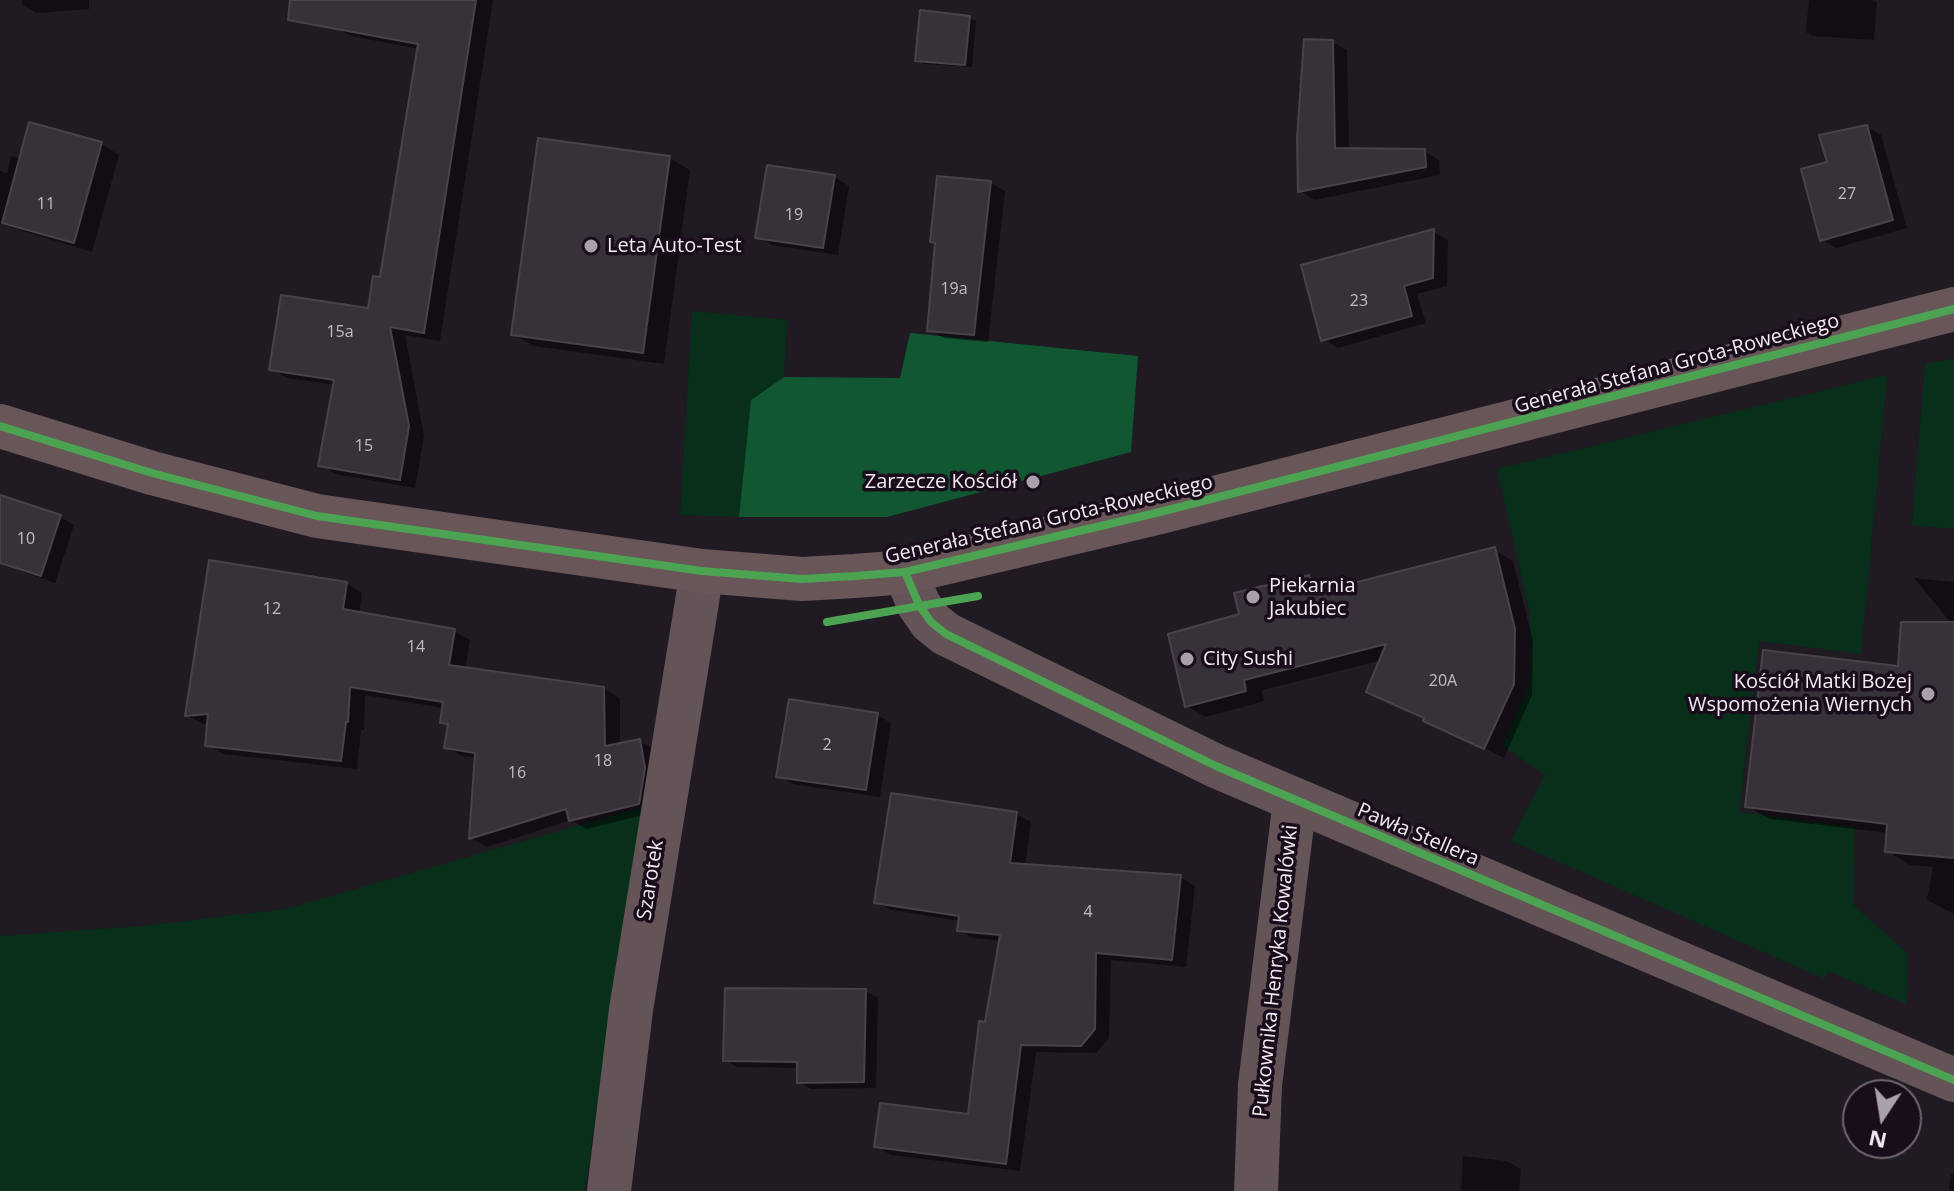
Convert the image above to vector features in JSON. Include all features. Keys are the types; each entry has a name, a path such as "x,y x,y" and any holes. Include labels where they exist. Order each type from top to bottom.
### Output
{"street":[{"name":"Generała Stefana Grota-Roweckiego","path":"0,426 152,473 317,516 702,571 802,579 905,572 1365,461 1954,309"},
{"name":"Szarotek","path":"609,1191 631,1010 702,571"},
{"name":"Pawła Stellera","path":"905,572 919,605 931,622 946,634 1216,766 1954,1080"},
{"name":"Pułkownika Henryka Kowalówki","path":"1256,1191 1260,1085 1295,800"}],"green space":[{"path":"692,311 787,320 784,377 751,400 739,517 680,515"},
{"path":"910,333 1138,356 1131,452 887,517 739,517 751,400 784,377 900,378"},
{"path":"1954,358 1954,529 1912,525 1925,364"},
{"path":"1887,375 1861,654 1759,641 1739,812 1854,827 1853,905 1908,954 1906,1004 1828,971 1825,979 1511,841 1545,775 1503,746 1530,681 1530,614 1497,469"},
{"path":"650,805 605,1048 585,1191 0,1191 0,936 142,926 286,909"}],"building":[{"path":"290,0 476,0 424,333 390,327 409,426 400,480 318,466 334,380 269,370 281,295 368,308 373,276 380,277 418,44 288,20"},
{"path":"920,10 970,16 965,65 915,61"},
{"path":"1304,39 1333,40 1335,148 1425,149 1426,167 1298,192 1297,139"},
{"path":"29,122 102,142 74,243 2,223"},
{"path":"1867,125 1893,220 1820,241 1801,169 1827,162 1819,135"},
{"name":"Leta Auto-Test","path":"538,138 670,156 643,353 511,335"},
{"path":"767,165 835,175 823,248 755,238"},
{"path":"937,176 991,181 974,335 927,331 935,243 930,242"},
{"path":"1434,229 1433,278 1404,286 1412,316 1321,341 1301,265"},
{"path":"0,495 61,515 41,576 0,563"},
{"path":"1495,547 1515,629 1514,684 1484,749 1366,692 1386,644 1244,680 1246,691 1185,707 1168,634 1239,614 1234,593 1309,575 1314,593"},
{"path":"209,560 347,582 343,609 455,629 449,665 604,687 605,746 640,739 645,768 639,804 569,821 566,809 469,839 475,753 444,748 448,724 440,723 443,702 350,687 341,761 205,746 208,714 185,716"},
{"path":"1901,622 1954,622 1954,858 1885,852 1887,824 1745,807 1763,650 1898,666"},
{"path":"789,699 878,713 866,790 776,777"},
{"path":"891,793 1017,812 1010,863 1181,875 1172,960 1096,953 1095,1029 1081,1046 1021,1045 1006,1164 874,1147 880,1103 968,1114 979,1021 985,1022 1000,935 957,931 959,916 874,903"},
{"path":"725,988 866,989 864,1082 797,1083 797,1062 723,1061"}],"cycle path":[{"path":"0,426 152,473 317,516 702,571 802,579 855,576 905,572 1160,512 1954,309"},
{"path":"905,572 919,605 931,622 946,634 1216,766 1954,1080"},
{"path":"827,622 978,596"}],"place":[{"name":"Leta Auto-Test","path":"591,246"},
{"name":"Zarzecze Kościół","path":"1033,482"},
{"name":"Piekarnia Jakubiec","path":"1253,597"},
{"name":"City Sushi","path":"1187,659"},
{"name":"Kościół Matki Bożej Wspomożenia Wiernych","path":"1928,694"}]}
